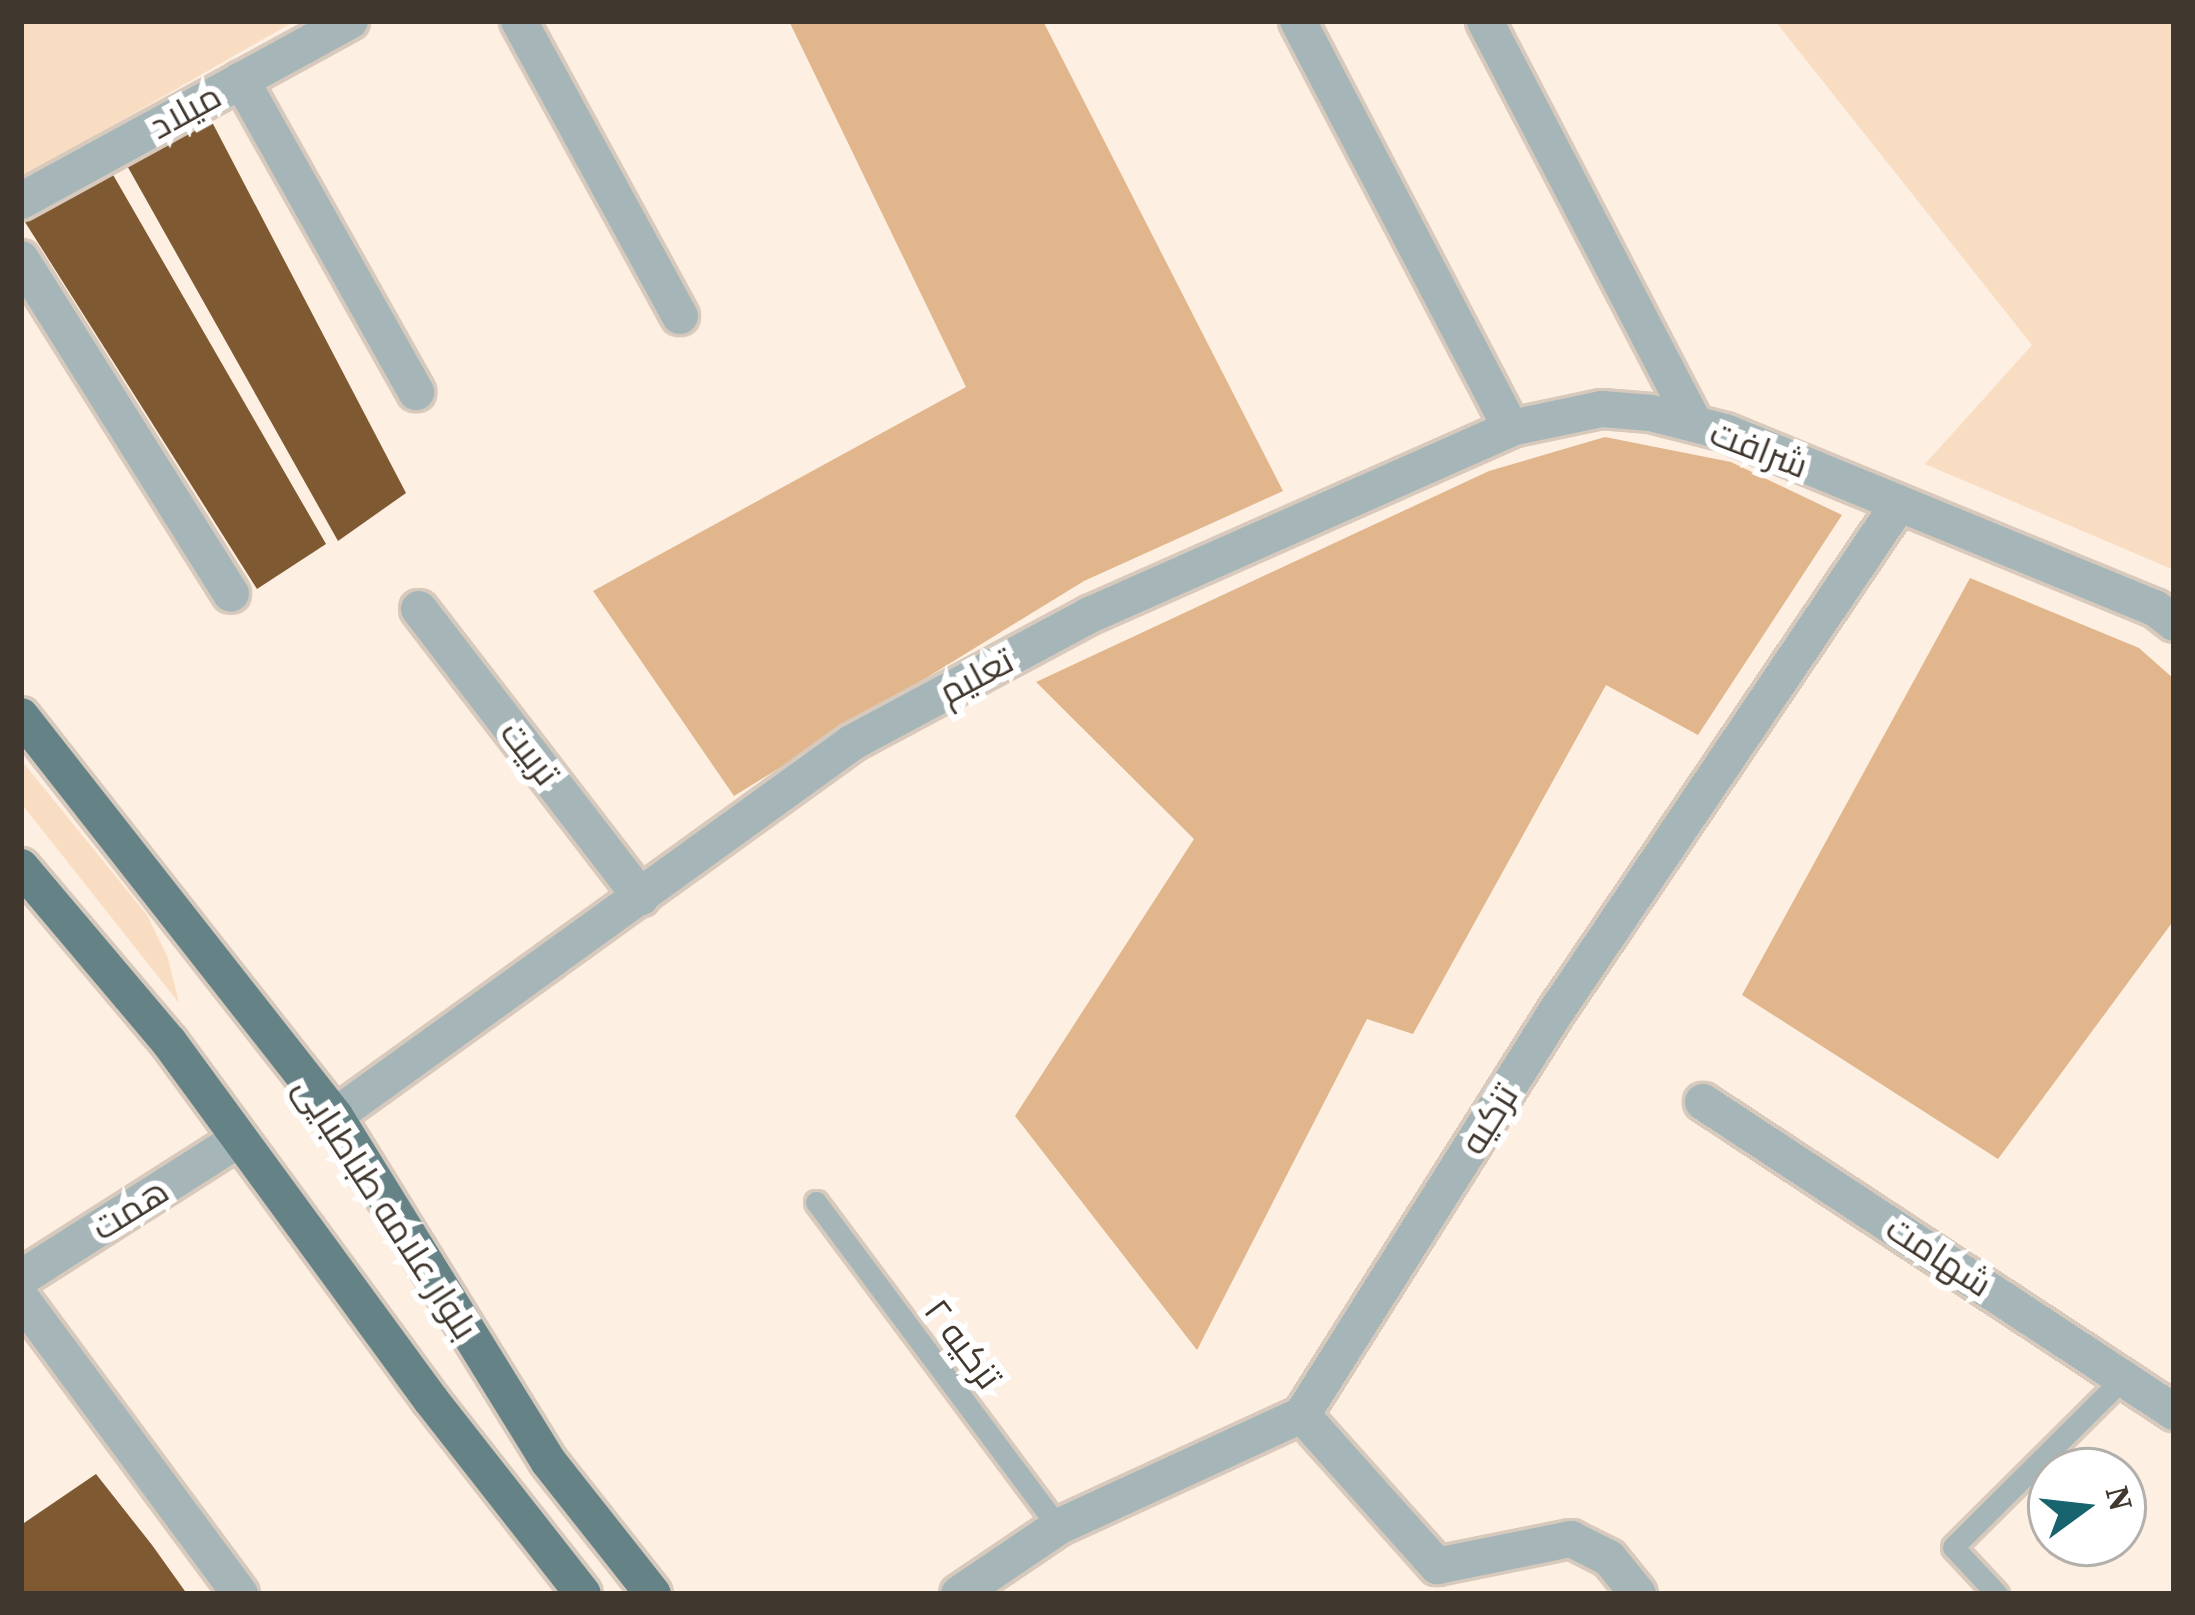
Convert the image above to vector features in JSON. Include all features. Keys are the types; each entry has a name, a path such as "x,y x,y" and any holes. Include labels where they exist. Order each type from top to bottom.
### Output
{"main road":[{"name":"بلوار علامه طباطبایی","path":"21,716 335,1116 548,1460 652,1594"},
{"name":"بلوار علامه طباطبایی","path":"21,867 169,1042 238,1140 583,1594"}],"street":[{"name":"میلاد","path":"21,201 350,21"},
{"path":"519,21 680,316"},
{"path":"1298,21 1510,428"},
{"name":"شرافت","path":"1485,21 1695,424 2155,608 2174,623"},
{"path":"241,80 416,392"},
{"path":"21,259 231,594"},
{"name":"تعلیم","path":"335,1116 853,742 1090,616 1510,428 1602,409 1651,412 1695,424"},
{"name":"تزکیه","path":"1302,1415 1560,1006 1898,505"},
{"name":"تربیت","path":"419,609 641,897"},
{"name":"شهامت","path":"1703,1102 2174,1412"},
{"name":"همت","path":"21,1278 238,1140"},
{"path":"21,1298 239,1594"},
{"path":"959,1594 1058,1527 1302,1415 1437,1566 1571,1539 1609,1558 1638,1594"}],"lane":[{"name":"تزکیه ۲","path":"816,1202 1058,1527"},
{"path":"1996,1594 1953,1547 2124,1377"}],"shaded area":[{"path":"21,21 295,21 21,178"},
{"path":"789,21 1043,21 1283,491 1084,581 734,796 593,591 966,387"},
{"path":"1775,21 2174,21 2174,570 1925,464 2032,345"},
{"path":"1605,437 1731,462 1842,515 1698,735 1606,685 1413,1034 1367,1019 1197,1350 1015,1116 1194,839 1036,682 1489,471"},
{"path":"1970,578 2139,648 2174,679 2174,920 1998,1159 1742,995"},
{"path":"21,760 147,915 168,958 179,1003 21,803"}],"building":[{"path":"212,122 406,493 338,541 125,162"},
{"path":"112,173 326,544 257,589 25,222"},
{"path":"96,1474 187,1594 21,1594 21,1525"}]}
